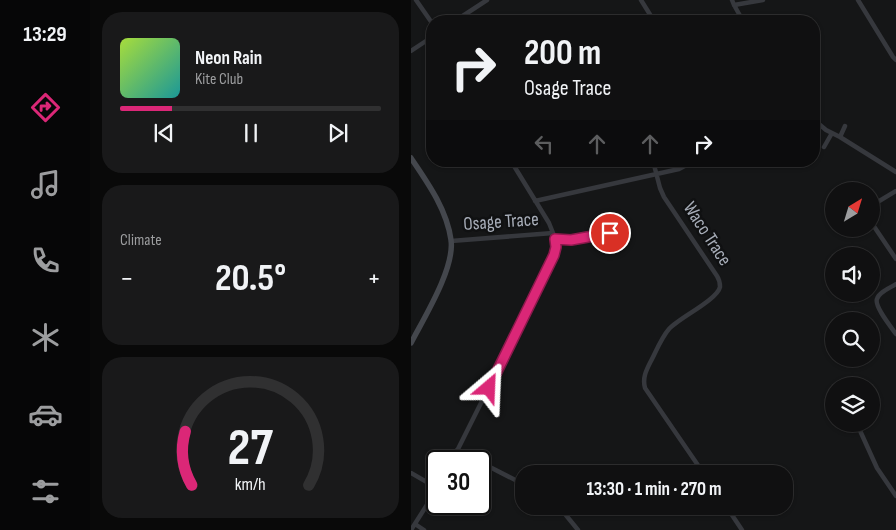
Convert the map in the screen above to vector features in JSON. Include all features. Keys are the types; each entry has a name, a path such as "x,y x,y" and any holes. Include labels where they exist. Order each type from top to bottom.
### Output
{"street":[{"path":"416,0 426,15"},
{"path":"464,15 487,0"},
{"path":"641,0 651,15"},
{"path":"740,15 733,3 763,0"},
{"path":"858,0 896,60"},
{"path":"411,51 426,41"},
{"path":"820,125 896,172"},
{"path":"840,138 845,126"},
{"path":"824,147 832,133"},
{"path":"411,158 441,206 447,219 451,241 451,251 443,279 411,343"},
{"path":"457,450 554,255 556,247 549,223 515,167"},
{"path":"655,167 657,174"},
{"path":"535,201 683,167"},
{"name":"Waco Trace","path":"657,174 664,197 717,276 720,287 712,298 669,329 647,369 643,383 698,465"},
{"path":"880,201 896,191"},
{"name":"Osage Trace","path":"451,241 553,233"},
{"name":"Osage Trace","path":"555,239 571,240 610,233"},
{"path":"880,235 896,258"},
{"path":"896,284 881,293 877,299 877,305 896,334"},
{"path":"861,432 877,468 896,496"},
{"path":"491,468 515,480"},
{"path":"411,473 426,482"},
{"path":"411,530 426,506"},
{"path":"566,515 578,530"},
{"path":"733,515 743,530"},
{"path":"415,524 424,530"}],"route":[{"path":"489,388 554,255 555,239 571,240 610,233"}]}
